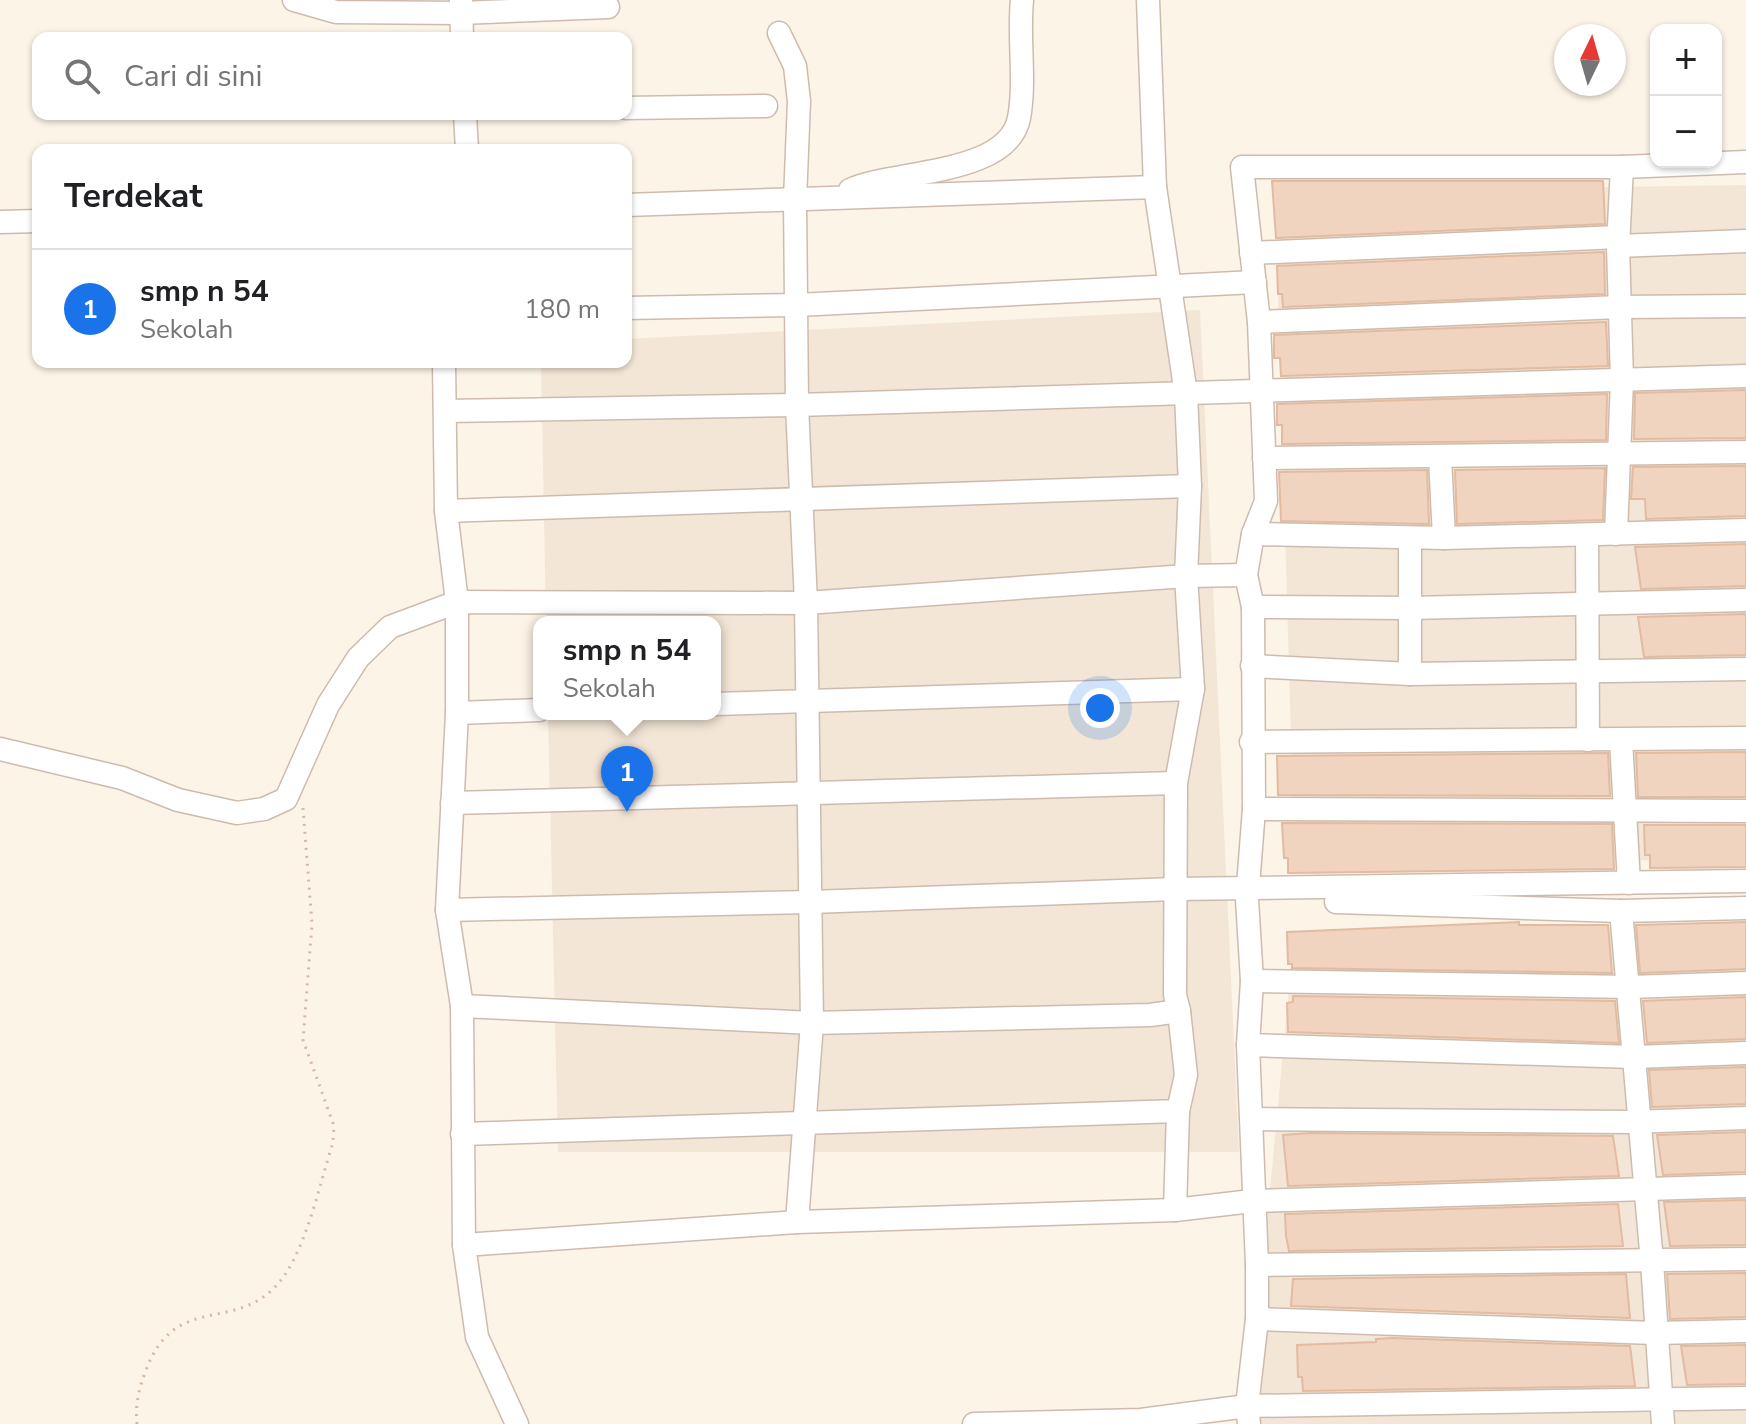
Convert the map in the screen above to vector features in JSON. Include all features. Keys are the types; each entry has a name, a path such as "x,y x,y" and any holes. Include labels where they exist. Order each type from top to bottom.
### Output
{"street":[{"path":"294,0 336,12 461,7 608,7"},
{"path":"831,199 861,185 978,160 1009,139 1019,120 1022,0"},
{"path":"1148,0 1155,187 1186,394 1190,486 1186,576 1193,689 1176,783 1175,889 1175,995 1186,1075 1178,1111 1175,1210"},
{"path":"461,7 462,32"},
{"path":"779,33 795,66 799,101 795,200 797,405 806,603 812,1023 807,1123 797,1222"},
{"path":"632,108 766,106"},
{"path":"465,120 467,144"},
{"path":"1722,162 1746,162"},
{"path":"1248,1415 1257,1319 1257,1265 1248,1045 1252,981 1248,894 1254,809 1251,742 1253,607 1246,575 1253,534 1266,501 1259,322 1242,167 1650,165"},
{"path":"1616,534 1622,380 1619,242 1622,167"},
{"path":"632,205 1155,187"},
{"path":"0,222 32,221"},
{"path":"1251,253 1746,241"},
{"path":"632,308 797,305 1255,282"},
{"path":"1259,322 1619,307 1746,306"},
{"path":"444,368 446,511 457,602 457,713 447,910 462,1006 464,1245 477,1337 517,1424"},
{"path":"446,411 797,405 1746,376"},
{"path":"1264,458 1746,452"},
{"path":"1440,457 1444,538"},
{"path":"446,511 1190,486"},
{"path":"1253,534 1444,538 1746,530"},
{"path":"1587,535 1588,740"},
{"path":"1410,538 1410,674"},
{"path":"0,749 122,778 178,800 237,813 264,809 286,799 328,705 358,658 390,627 457,602 806,603 1186,576 1246,575"},
{"path":"1253,607 1411,608 1746,600"},
{"path":"1252,666 1410,674 1746,669"},
{"path":"721,704 1193,689"},
{"path":"457,713 533,710"},
{"path":"1251,742 1746,738"},
{"path":"1621,740 1629,883"},
{"path":"452,803 1176,783"},
{"path":"1254,809 1623,813 1746,811"},
{"path":"1248,894 1746,881"},
{"path":"447,910 811,902 1175,889 1621,911 1746,908"},
{"path":"1621,911 1641,1121 1663,1424"},
{"path":"1252,981 1630,987 1746,983"},
{"path":"462,1006 812,1023 1150,1015 1179,1011"},
{"path":"1248,1045 1634,1057 1746,1053"},
{"path":"462,1134 1178,1111"},
{"path":"1253,1119 1641,1121 1746,1118"},
{"path":"464,1245 797,1222 1175,1210 1252,1201 1746,1186"},
{"path":"1257,1265 1746,1259"},
{"path":"1257,1319 1655,1333 1746,1331"},
{"path":"974,1424 1141,1422 1248,1415 1746,1398"}],"path":[{"path":"137,1424 140,1385 154,1350 172,1328 248,1304 272,1290 285,1274 295,1256 333,1143 334,1126 303,1040 312,924 299,772"}],"shaded area":[{"path":"1746,185 1746,857 1295,871 1275,192"},
{"path":"1200,310 1239,1152 558,1152 548,720 721,720 721,616 546,616 541,368 632,368 632,339"},
{"path":"1746,927 1746,1424 1248,1424 1294,935"}],"building":[{"path":"1272,181 1603,181 1605,224 1276,238"},
{"path":"1604,252 1605,294 1283,307 1282,294 1278,294 1277,266"},
{"path":"1606,322 1608,366 1281,376 1280,358 1274,358 1274,335"},
{"path":"1746,390 1746,438 1634,439 1635,393"},
{"path":"1607,394 1606,440 1282,444 1282,425 1277,425 1277,404"},
{"path":"1746,466 1746,516 1646,519 1645,499 1631,499 1633,467"},
{"path":"1605,468 1603,520 1457,524 1455,470"},
{"path":"1427,470 1429,524 1281,521 1279,472"},
{"path":"1746,544 1746,586 1641,589 1635,547"},
{"path":"1746,614 1746,655 1644,657 1638,617"},
{"path":"1746,752 1746,797 1638,797 1636,753"},
{"path":"1608,753 1610,796 1278,795 1277,756"},
{"path":"1282,823 1612,824 1614,869 1288,873"},
{"path":"1644,825 1746,825 1746,867 1650,868 1650,855 1645,855"},
{"path":"1519,922 1519,925 1608,925 1612,973 1292,968 1292,964 1288,964 1287,932"},
{"path":"1746,922 1746,969 1640,973 1636,925"},
{"path":"1293,996 1615,1001 1619,1043 1288,1032 1287,1003 1293,1002"},
{"path":"1746,997 1746,1039 1647,1043 1643,1001"},
{"path":"1746,1067 1746,1104 1652,1107 1649,1070"},
{"path":"1746,1132 1746,1172 1663,1175 1657,1135"},
{"path":"1283,1135 1613,1136 1619,1176 1288,1186"},
{"path":"1746,1200 1746,1245 1670,1246 1664,1202"},
{"path":"1618,1204 1623,1246 1289,1251 1286,1236 1285,1214"},
{"path":"1746,1273 1746,1317 1670,1319 1667,1274"},
{"path":"1626,1274 1630,1318 1291,1306 1293,1279"},
{"path":"1376,1339 1630,1346 1635,1386 1303,1391 1302,1377 1298,1377 1297,1345 1376,1342"},
{"path":"1746,1345 1746,1384 1687,1385 1681,1346"}],"place":[{"name":"smp n 54","path":"627,812"}]}
